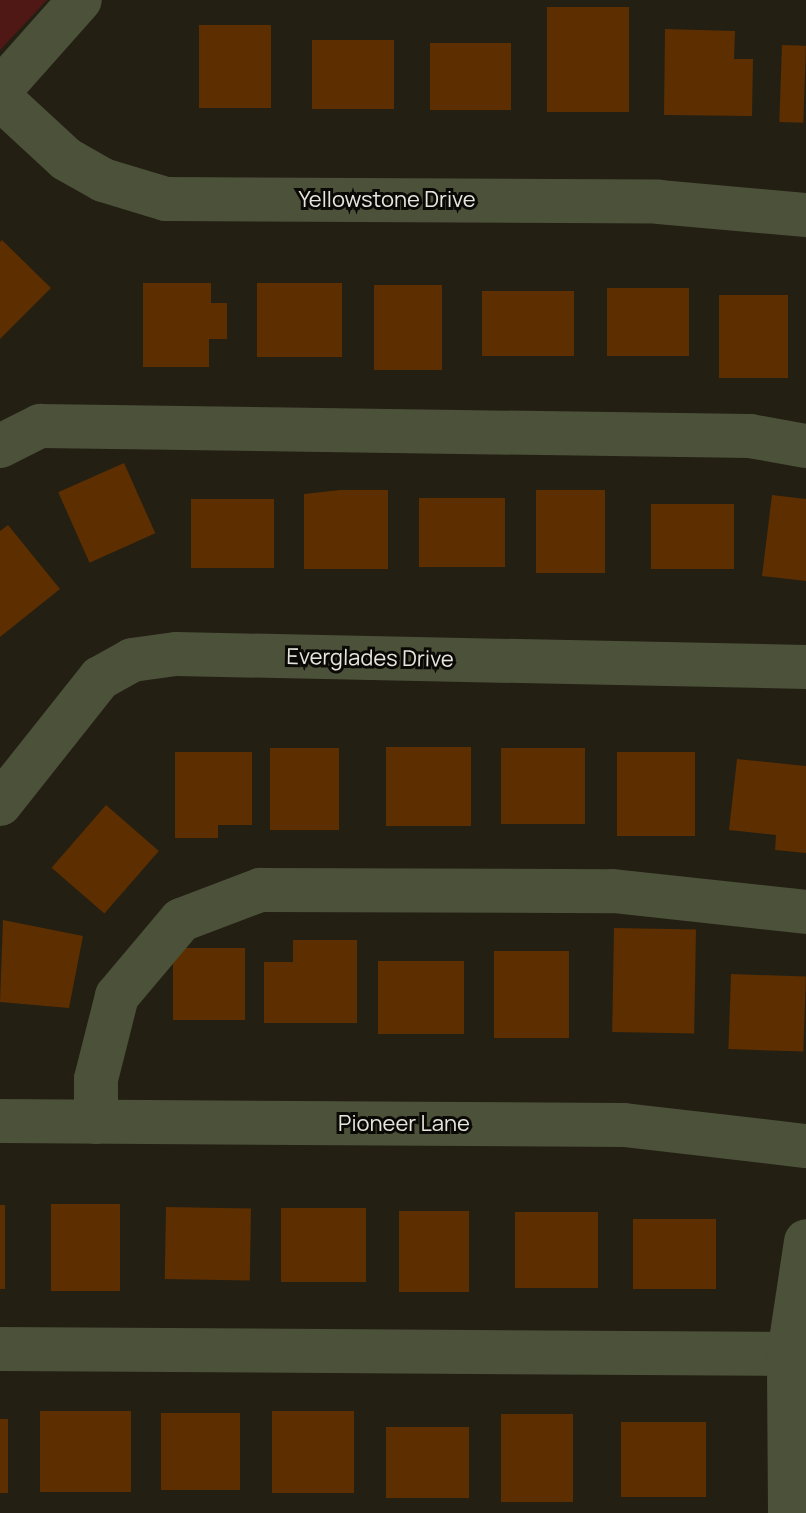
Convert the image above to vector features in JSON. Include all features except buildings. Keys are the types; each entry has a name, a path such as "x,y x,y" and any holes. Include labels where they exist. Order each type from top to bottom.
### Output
{"street":[{"path":"0,90 80,0"},
{"name":"Yellowstone Drive","path":"0,98 66,159 103,180 166,199 659,202 806,215"},
{"path":"0,446 40,426 750,436 806,446"},
{"name":"Everglades Drive","path":"0,804 100,678 132,660 176,654 806,667"},
{"path":"96,1122 96,1079 117,996 181,920 260,890 613,891 806,912"},
{"name":"Pioneer Lane","path":"0,1121 624,1125 806,1146"},
{"path":"790,1513 789,1354 806,1241"},
{"path":"0,1349 789,1354"}],"shaded area":[{"path":"0,0 47,0 0,50"}]}
